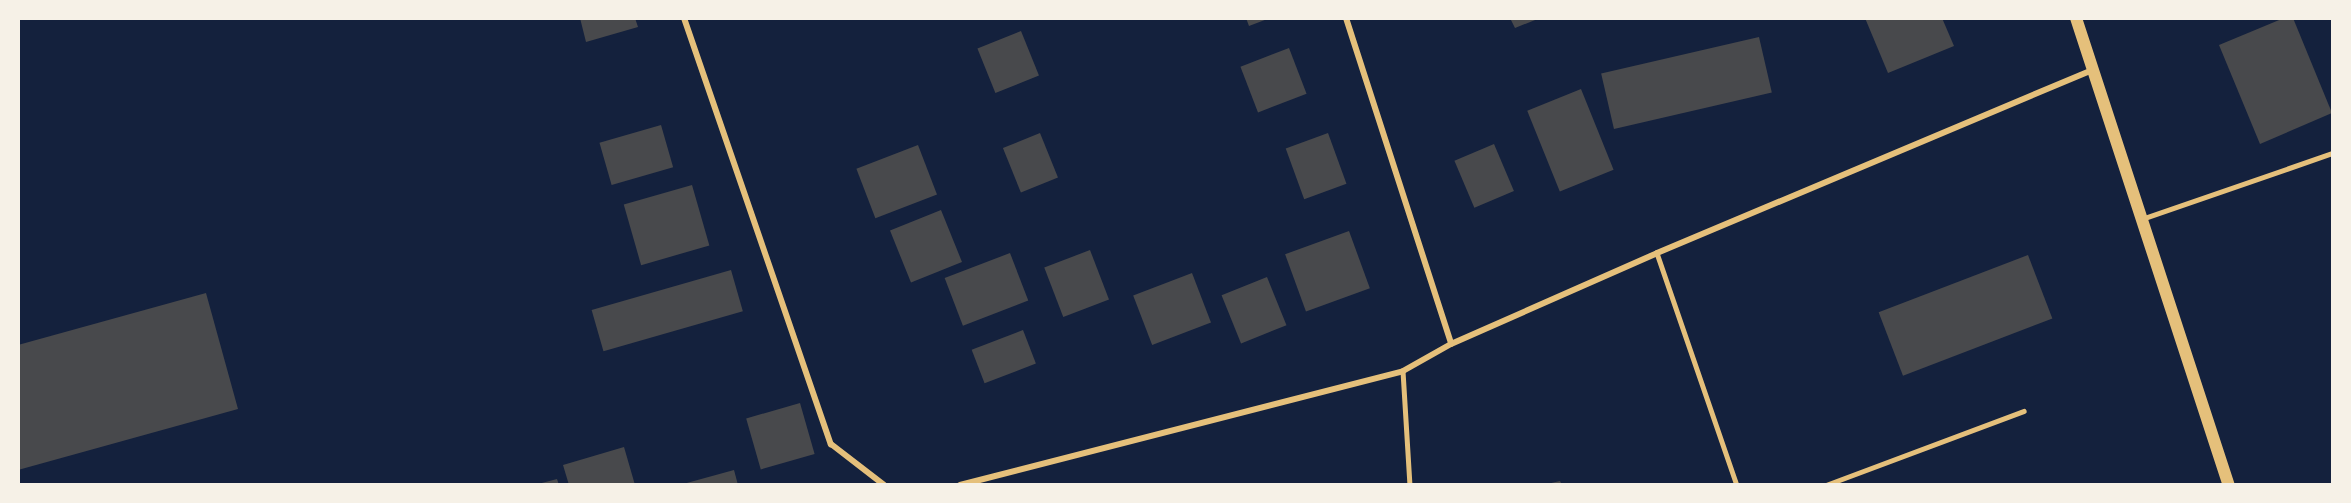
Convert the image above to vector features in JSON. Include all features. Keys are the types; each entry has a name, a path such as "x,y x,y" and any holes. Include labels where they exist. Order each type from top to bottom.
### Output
{"main road":[{"path":"2076,18 2229,485"}],"street":[{"path":"684,18 831,444 884,485"},
{"path":"1346,18 1451,344"},
{"path":"960,485 1403,371 1451,344 1657,253 2093,69"}],"lane":[{"path":"2142,219 2333,153"},
{"path":"1657,253 1737,485"},
{"path":"1403,371 1410,485"},
{"path":"1826,485 2024,411"}],"building":[{"path":"580,18 635,18 638,27 586,42"},
{"path":"1246,18 1270,18 1249,26"},
{"path":"1510,18 1540,18 1515,28"},
{"path":"1865,18 1942,18 1954,46 1888,73"},
{"path":"2284,18 2293,18 2332,113 2260,144 2219,45"},
{"path":"1021,31 1039,76 995,93 977,49"},
{"path":"1759,37 1772,93 1614,129 1601,73"},
{"path":"1289,48 1307,94 1258,112 1240,67"},
{"path":"1581,89 1614,170 1560,191 1527,111"},
{"path":"661,125 673,167 612,185 599,143"},
{"path":"1040,133 1058,178 1021,192 1003,148"},
{"path":"1328,133 1346,184 1304,199 1286,148"},
{"path":"1494,144 1514,191 1474,208 1454,161"},
{"path":"918,145 937,194 875,218 856,169"},
{"path":"692,185 709,246 641,265 624,205"},
{"path":"941,210 962,262 911,283 890,231"},
{"path":"1349,231 1370,288 1306,312 1285,254"},
{"path":"1090,250 1109,299 1063,317 1044,268"},
{"path":"1010,253 1028,301 963,326 945,278"},
{"path":"2028,255 2052,318 1903,376 1879,312"},
{"path":"731,270 743,311 603,351 592,310"},
{"path":"1192,273 1211,322 1152,345 1133,296"},
{"path":"1267,277 1286,325 1241,344 1222,295"},
{"path":"206,293 238,409 18,470 18,345"},
{"path":"1023,330 1036,364 985,383 972,350"},
{"path":"800,403 815,454 761,469 746,418"},
{"path":"624,447 635,485 569,485 563,465"},
{"path":"734,470 738,485 683,485 683,484"},
{"path":"557,479 559,485 538,485 538,484"},
{"path":"1560,481 1562,485 1547,485 1547,484"}]}
